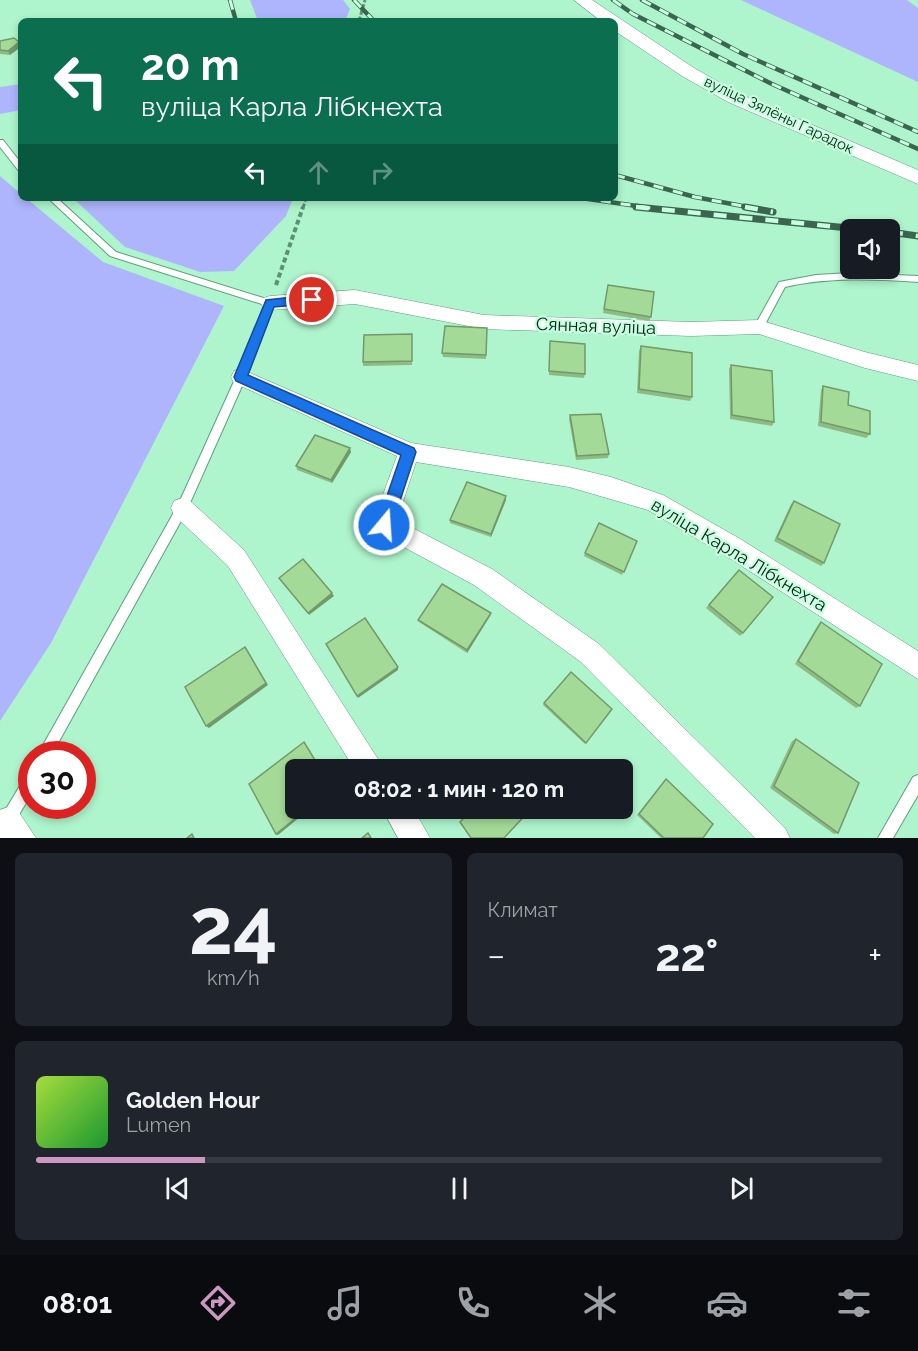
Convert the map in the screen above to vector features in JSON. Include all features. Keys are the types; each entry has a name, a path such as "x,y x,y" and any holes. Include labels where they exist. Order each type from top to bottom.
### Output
{"street":[{"name":"вуліца Зялёны Гарадок","path":"582,0 607,18"},
{"name":"вуліца Зялёны Гарадок","path":"618,25 688,72 734,98 918,178"},
{"name":"Сянная вуліца","path":"270,303 355,297 484,322 691,329 759,327 865,360 918,373"},
{"name":"вуліца Карла Лібкнехта","path":"241,377 409,452 569,477 611,487 655,502 734,548 918,666"},
{"path":"409,452 384,525 483,578 590,653 775,838"},
{"path":"182,508 236,558 364,759"},
{"path":"403,819 415,838"}],"lane":[{"path":"0,142 18,164"},
{"path":"52,741 182,508 241,377 270,303 113,254 55,201"},
{"path":"759,327 782,284 805,279 861,274 918,279"},
{"path":"885,838 918,782"},
{"path":"10,831 18,812"}],"path":[{"path":"360,18 364,0"},
{"path":"270,303 305,201"}],"shaded area":[{"path":"250,0 343,0 350,9 346,18 257,18"},
{"path":"741,0 907,0 918,8 918,82"},
{"path":"18,84 18,111 0,114 0,87"},
{"path":"0,176 18,191 18,201 30,201 103,262 224,306 51,643 0,721"},
{"path":"76,201 292,201 286,216 234,271 200,272 125,247"}],"building":[{"path":"14,38 18,43 8,51 0,50 0,41"},
{"path":"608,285 654,292 651,317 604,309"},
{"path":"445,326 487,328 486,355 442,353"},
{"path":"412,334 412,361 363,362 364,335"},
{"path":"550,341 585,344 585,374 549,371"},
{"path":"641,346 692,353 692,397 639,389"},
{"path":"731,365 772,371 774,422 732,415"},
{"path":"823,386 849,392 848,405 870,411 870,434 821,422"},
{"path":"601,414 609,454 577,456 570,415"},
{"path":"315,435 350,448 331,480 296,466"},
{"path":"467,482 506,496 491,534 450,520"},
{"path":"794,501 840,524 824,563 777,538"},
{"path":"599,523 637,541 624,572 585,553"},
{"path":"303,559 332,593 308,613 279,578"},
{"path":"739,570 773,597 743,633 709,605"},
{"path":"442,584 491,613 467,650 418,620"},
{"path":"365,618 398,667 357,696 326,644"},
{"path":"821,622 882,664 860,706 798,661"},
{"path":"245,647 266,683 206,726 185,687"},
{"path":"571,672 612,709 586,743 544,703"},
{"path":"796,739 859,783 838,833 774,786"},
{"path":"304,742 314,759 285,759 285,819 294,819 276,834 249,784"},
{"path":"666,779 713,824 703,838 664,838 639,814"},
{"path":"463,819 522,819 504,838 471,838 460,822"}],"railway":[{"path":"230,0 235,18"},
{"path":"354,0 371,18"},
{"path":"613,0 633,14 772,84 918,149"},
{"path":"642,0 743,54 918,132"},
{"path":"618,176 695,197 753,208"},
{"path":"602,201 651,208"},
{"path":"636,207 840,227"},
{"path":"745,207 773,212"},
{"path":"900,233 918,236"}],"route":[{"path":"312,300 270,303 241,377 409,452 384,525"}]}
